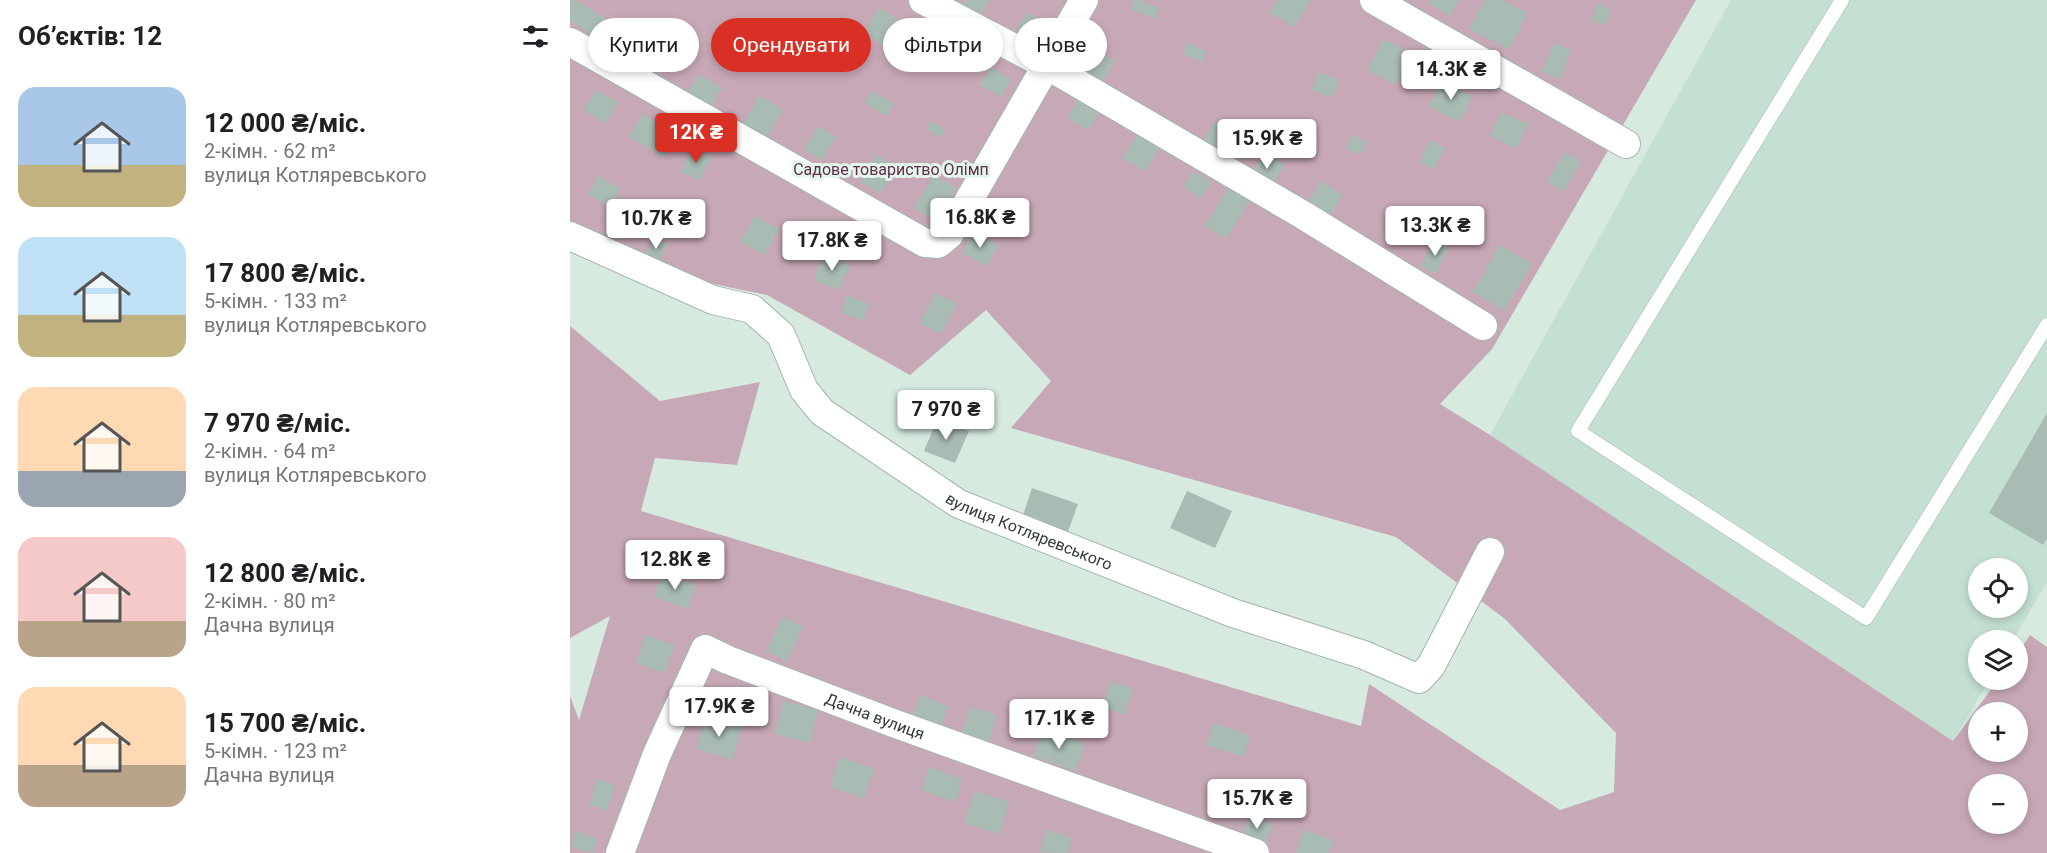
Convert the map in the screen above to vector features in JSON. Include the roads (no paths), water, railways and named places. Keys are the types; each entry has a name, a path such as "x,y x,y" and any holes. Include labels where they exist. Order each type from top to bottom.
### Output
{"street":[{"path":"923,0 1015,49"},
{"path":"1074,18 1084,0"},
{"path":"1374,0 1626,144"},
{"path":"570,42 925,243 938,244 949,235 1044,72"},
{"path":"1058,72 1303,215 1483,326"},
{"name":"вулиця Котляревського","path":"570,236 713,300 752,309 781,335 804,390 822,412 958,504 1233,613 1364,655 1419,679 1431,666 1490,552"},
{"name":"Дачна вулиця","path":"620,853 657,754 705,649 728,660 893,723 1255,853"}],"lane":[{"path":"1842,0 1578,430 1866,618 2047,325"}],"park label":[{"name":"Садове товариство Олімп","path":"891,169"}]}
